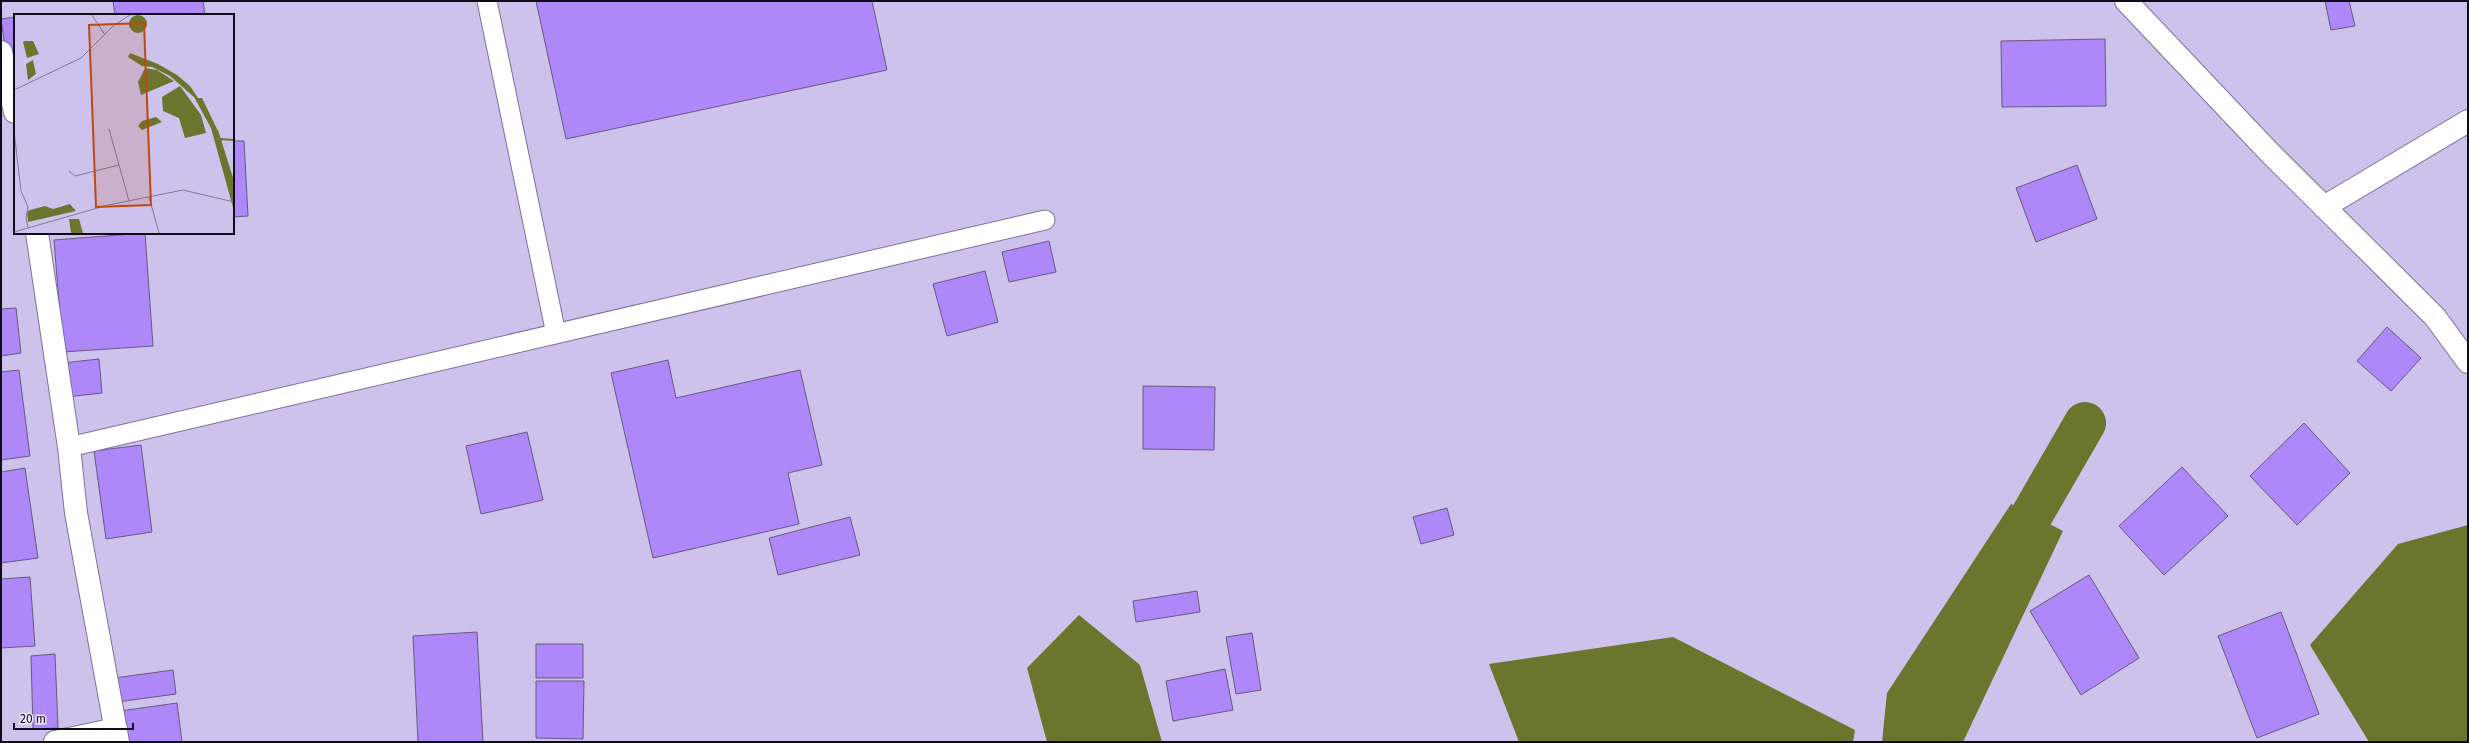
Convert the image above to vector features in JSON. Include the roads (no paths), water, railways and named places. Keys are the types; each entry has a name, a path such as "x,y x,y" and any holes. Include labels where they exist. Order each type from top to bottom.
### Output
{"street":[{"path":"2126,1 2324,207 2435,317 2468,362"},
{"path":"1,52 14,108"},
{"path":"2324,207 2468,121"},
{"path":"37,234 69,447 76,513 117,736 55,742"}],"lane":[{"path":"487,1 556,334"},
{"path":"69,447 1045,220"}],"waterway":[{"path":"2003,565 2085,423"}]}
